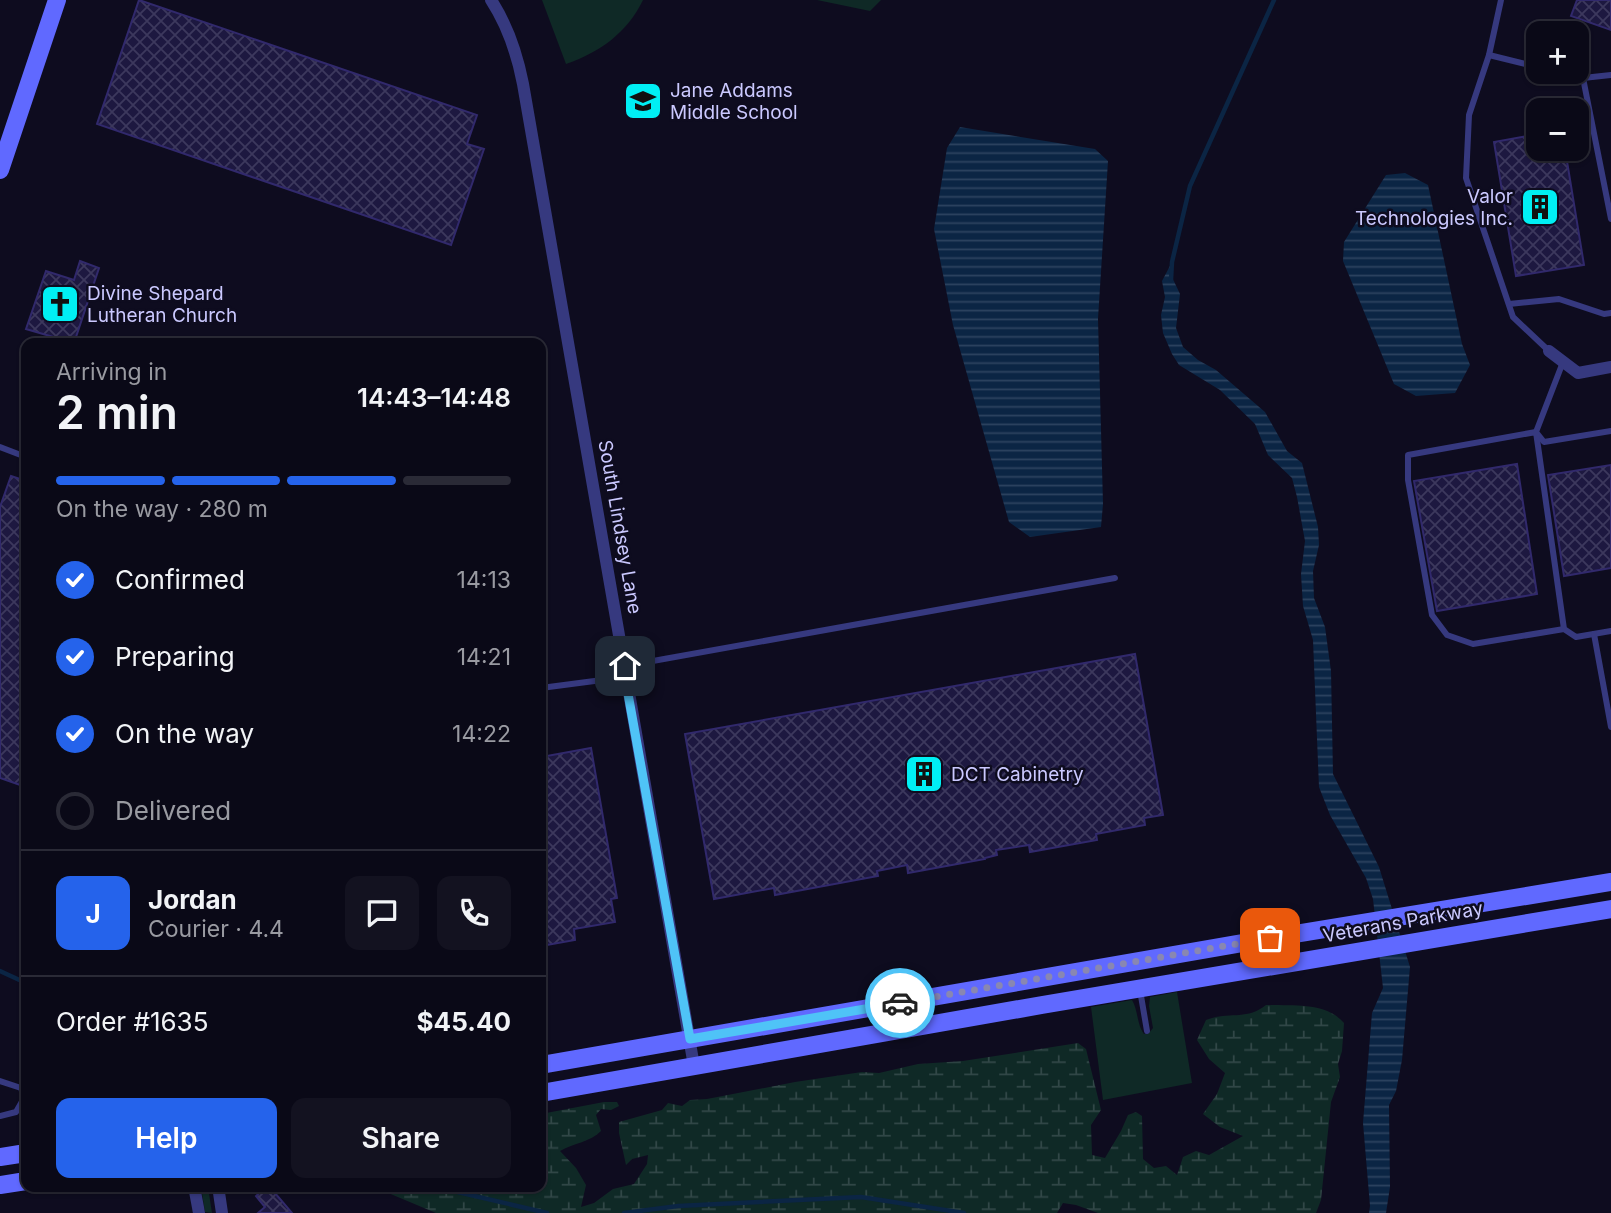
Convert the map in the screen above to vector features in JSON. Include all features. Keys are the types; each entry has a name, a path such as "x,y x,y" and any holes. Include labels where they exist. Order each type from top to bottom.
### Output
{"main road":[{"path":"0,170 57,0"},
{"name":"Veterans Parkway","path":"546,1064 1364,922 1611,882"},
{"name":"Veterans Parkway","path":"546,1092 1611,909"},
{"path":"0,1157 21,1154"},
{"path":"0,1185 21,1182"}],"street":[{"name":"South Lindsey Lane","path":"491,0 505,24 517,54 523,83 694,1066"},
{"path":"1549,351 1578,373 1611,367"},
{"path":"195,1192 199,1213"},
{"path":"219,1192 222,1213"}],"lane":[{"path":"1501,0 1489,55 1469,115 1466,178 1513,317 1549,351"},
{"path":"1489,55 1526,64"},
{"path":"1589,77 1611,75"},
{"path":"1584,84 1611,219"},
{"path":"1509,304 1559,299 1604,314 1611,313"},
{"path":"1563,362 1536,432 1564,629"},
{"path":"1536,432 1544,442 1611,431"},
{"path":"1536,432 1408,455 1408,480 1432,615 1447,635 1473,644 1564,629 1576,637 1611,631"},
{"path":"0,447 21,455"},
{"path":"546,687 1115,578"},
{"path":"1594,634 1611,727"},
{"path":"1140,988 1147,1031"},
{"path":"0,1081 21,1088"},
{"path":"0,1116 16,1112 21,1103"}],"green space":[{"path":"542,0 643,0 621,32 590,54 566,64"},
{"path":"817,0 881,0 870,11"},
{"path":"1177,992 1192,1083 1103,1100 1091,1007 1132,1000 1144,1034 1153,1028 1150,997"},
{"path":"1266,1005 1318,1008 1337,1016 1344,1023 1338,1064 1340,1077 1331,1102 1321,1200 1316,1213 1098,1213 1063,1203 1057,1213 436,1213 386,1192 546,1192 546,1113 617,1102 619,1106 611,1110 601,1109 596,1115 601,1131 592,1138 560,1151 576,1168 586,1185 581,1207 594,1203 613,1189 634,1184 647,1164 648,1155 632,1159 626,1165 619,1122 662,1110 668,1103 682,1106 690,1100 795,1082 862,1072 879,1073 918,1064 963,1061 1078,1043 1086,1049 1101,1110 1091,1125 1092,1155 1105,1158 1128,1115 1136,1112 1142,1116 1143,1159 1154,1168 1166,1166 1177,1175 1183,1157 1196,1151 1209,1155 1243,1136 1220,1127 1203,1114 1217,1094 1225,1073 1209,1059 1197,1040 1206,1020 1259,1010"},
{"path":"202,1192 209,1192 212,1213 205,1212"}],"water":[{"path":"960,127 1095,149 1108,161 1098,319 1103,504 1101,527 1030,537 1009,522 953,325 934,229 947,148"},
{"path":"1405,173 1428,185 1462,344 1470,365 1455,393 1416,396 1394,384 1343,261 1344,242 1386,175"},
{"path":"1172,262 1171,275 1180,294 1176,328 1183,347 1216,370 1265,412 1287,451 1302,463 1318,527 1319,545 1313,571 1314,598 1325,627 1331,671 1333,774 1379,867 1410,967 1402,1060 1396,1091 1389,1105 1390,1187 1386,1213 1369,1213 1363,1123 1372,1013 1383,988 1373,899 1366,878 1330,815 1319,787 1313,640 1303,606 1301,574 1305,541 1297,497 1292,478 1268,455 1255,424 1220,390 1179,365 1172,354 1163,333 1161,315 1165,297 1162,281"}],"building":[{"path":"139,0 477,115 467,144 484,149 451,245 97,124"},
{"path":"1577,0 1611,0 1611,30 1571,16"},
{"name":"Valor Technologies Inc.","path":"1526,136 1526,161 1567,161 1584,265 1516,276 1494,142"},
{"name":"Divine Shepard Lutheran Church","path":"80,261 99,268 76,338 57,338 26,329 46,271 74,280"},
{"path":"1517,464 1537,594 1437,611 1414,481"},
{"path":"1611,465 1611,568 1564,576 1548,475"},
{"path":"11,476 21,479 21,785 0,778 0,507"},
{"name":"DCT Cabinetry","path":"1135,654 1163,815 1144,818 1145,825 1096,834 1097,840 1030,852 1029,845 996,850 997,855 985,859 908,873 907,865 877,871 878,876 775,895 774,888 714,899 685,734"},
{"path":"591,748 617,898 611,899 615,922 574,929 575,940 546,945 546,756"},
{"path":"260,1192 274,1192 292,1213 258,1213 265,1207 256,1196"}],"waterway":[{"path":"1171,280 1172,262 1190,186 1274,0"},
{"path":"0,971 21,981"},
{"path":"458,1192 547,1213"},
{"path":"624,1213 678,1206 861,1197 964,1213"}],"way so far":[{"path":"900,1003 1270,938"}],"place":[{"name":"Jane Addams Middle School","path":"643,101"},
{"name":"Valor Technologies Inc.","path":"1540,207"},
{"name":"Divine Shepard Lutheran Church","path":"60,304"},
{"name":"DCT Cabinetry","path":"924,774"}],"route":[{"path":"625,666 690,1039 900,1003"}]}
